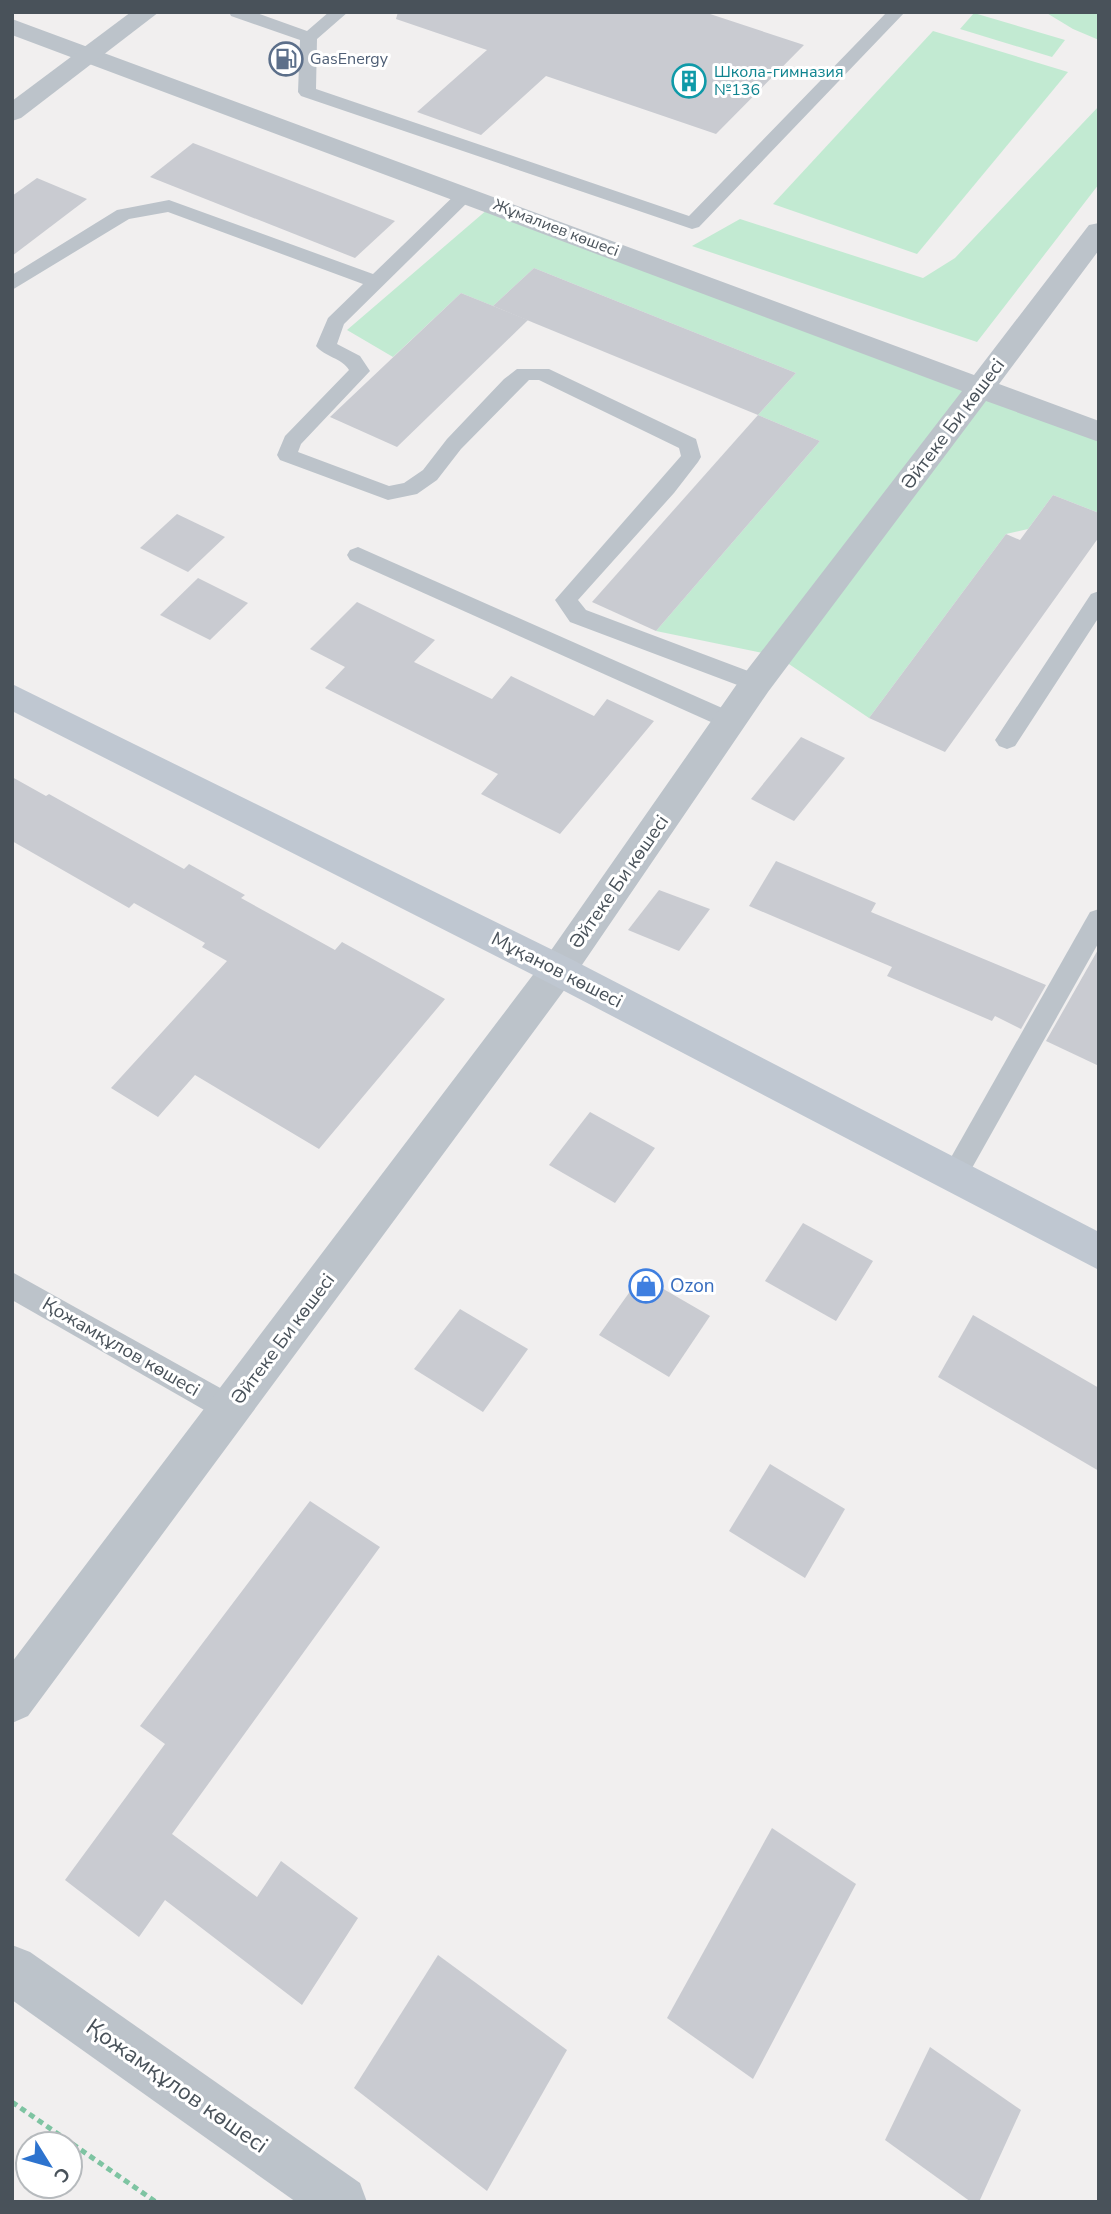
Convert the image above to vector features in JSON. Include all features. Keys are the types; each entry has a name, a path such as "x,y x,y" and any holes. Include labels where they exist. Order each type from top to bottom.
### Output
{"main road":[{"name":"Мұқанов көшесі","path":"12,696 558,970 1099,1252"}],"street":[{"path":"12,113 147,12"},
{"name":"Жұмалиев көшесі","path":"12,26 1099,432"},
{"name":"Әйтеке Би көшесі","path":"14,1693 558,970 756,683 1099,231"},
{"name":"Қожамқұлов көшесі","path":"12,1970 341,2202"}],"lane":[{"path":"237,12 310,37"},
{"path":"340,12 310,37 307,92 692,223 897,12"},
{"path":"466,194 335,322 326,346 353,360 360,371 292,441 288,455 388,493 410,489 430,475 454,444 511,384 524,374 542,374 689,444 691,457 667,488 566,600 578,616 756,683"},
{"path":"12,284 124,214 169,206 376,282"},
{"path":"358,555 730,721"},
{"path":"1007,740 1099,599"},
{"path":"954,1176 1099,919"},
{"name":"Қожамқұлов көшесі","path":"12,1284 230,1409"}],"path":[{"path":"12,2102 156,2202"}],"green space":[{"path":"1045,12 1099,12 1099,40 1073,29"},
{"path":"974,13 1065,40 1052,57 960,29"},
{"path":"933,31 1068,72 917,254 773,204"},
{"path":"1099,106 1099,184 977,342 692,246 740,219 923,278 955,258"},
{"path":"488,209 1099,436 1099,513 1053,495 1028,529 1006,534 869,718 777,656 656,631 820,441 758,415 796,373 534,268 493,306 461,293 393,357 347,330"}],"building":[{"name":"Школа-гимназия №136","path":"398,12 704,12 804,45 716,134 546,76 481,135 417,112 487,50 396,19"},
{"path":"193,143 395,221 355,258 150,177"},
{"path":"37,178 87,199 12,256 12,196"},
{"path":"534,268 796,373 758,415 493,306"},
{"path":"461,293 528,320 397,447 330,417"},
{"path":"758,415 820,441 656,631 592,602"},
{"path":"1053,495 1099,513 1099,537 945,752 869,718 1006,534 1020,540"},
{"path":"177,514 225,537 188,572 140,548"},
{"path":"198,578 248,603 210,640 160,615"},
{"path":"357,602 435,640 414,662 492,699 511,676 594,716 607,699 654,721 560,834 481,794 498,774 325,688 345,667 310,649"},
{"path":"801,737 845,758 794,821 751,799"},
{"path":"12,777 46,796 49,794 184,869 189,864 245,895 241,898 335,950 342,942 445,999 319,1149 195,1075 158,1117 111,1088 227,961 202,947 205,943 134,903 129,908 12,841"},
{"path":"776,861 876,903 871,912 1046,985 1021,1029 995,1016 992,1021 887,976 892,967 749,906"},
{"path":"659,890 710,909 679,951 628,930"},
{"path":"1099,948 1099,1066 1046,1041"},
{"path":"590,1112 655,1148 615,1203 549,1165"},
{"path":"803,1223 873,1261 836,1321 765,1281"},
{"path":"641,1276 710,1316 669,1377 599,1335"},
{"path":"460,1309 528,1349 483,1412 414,1369"},
{"path":"973,1315 1099,1388 1099,1471 938,1377"},
{"path":"770,1464 845,1509 805,1578 729,1531"},
{"path":"310,1501 380,1547 172,1834 257,1897 281,1861 358,1918 302,2005 165,1900 139,1937 65,1880 165,1744 140,1726"},
{"path":"772,1828 856,1884 753,2079 667,2018"},
{"path":"438,1955 567,2050 487,2191 354,2088"},
{"path":"930,2047 1021,2110 979,2202 971,2202 885,2140"}],"place":[{"name":"GasEnergy","path":"286,59"},
{"name":"Школа-гимназия №136","path":"689,81"},
{"name":"Ozon","path":"646,1286"}]}
